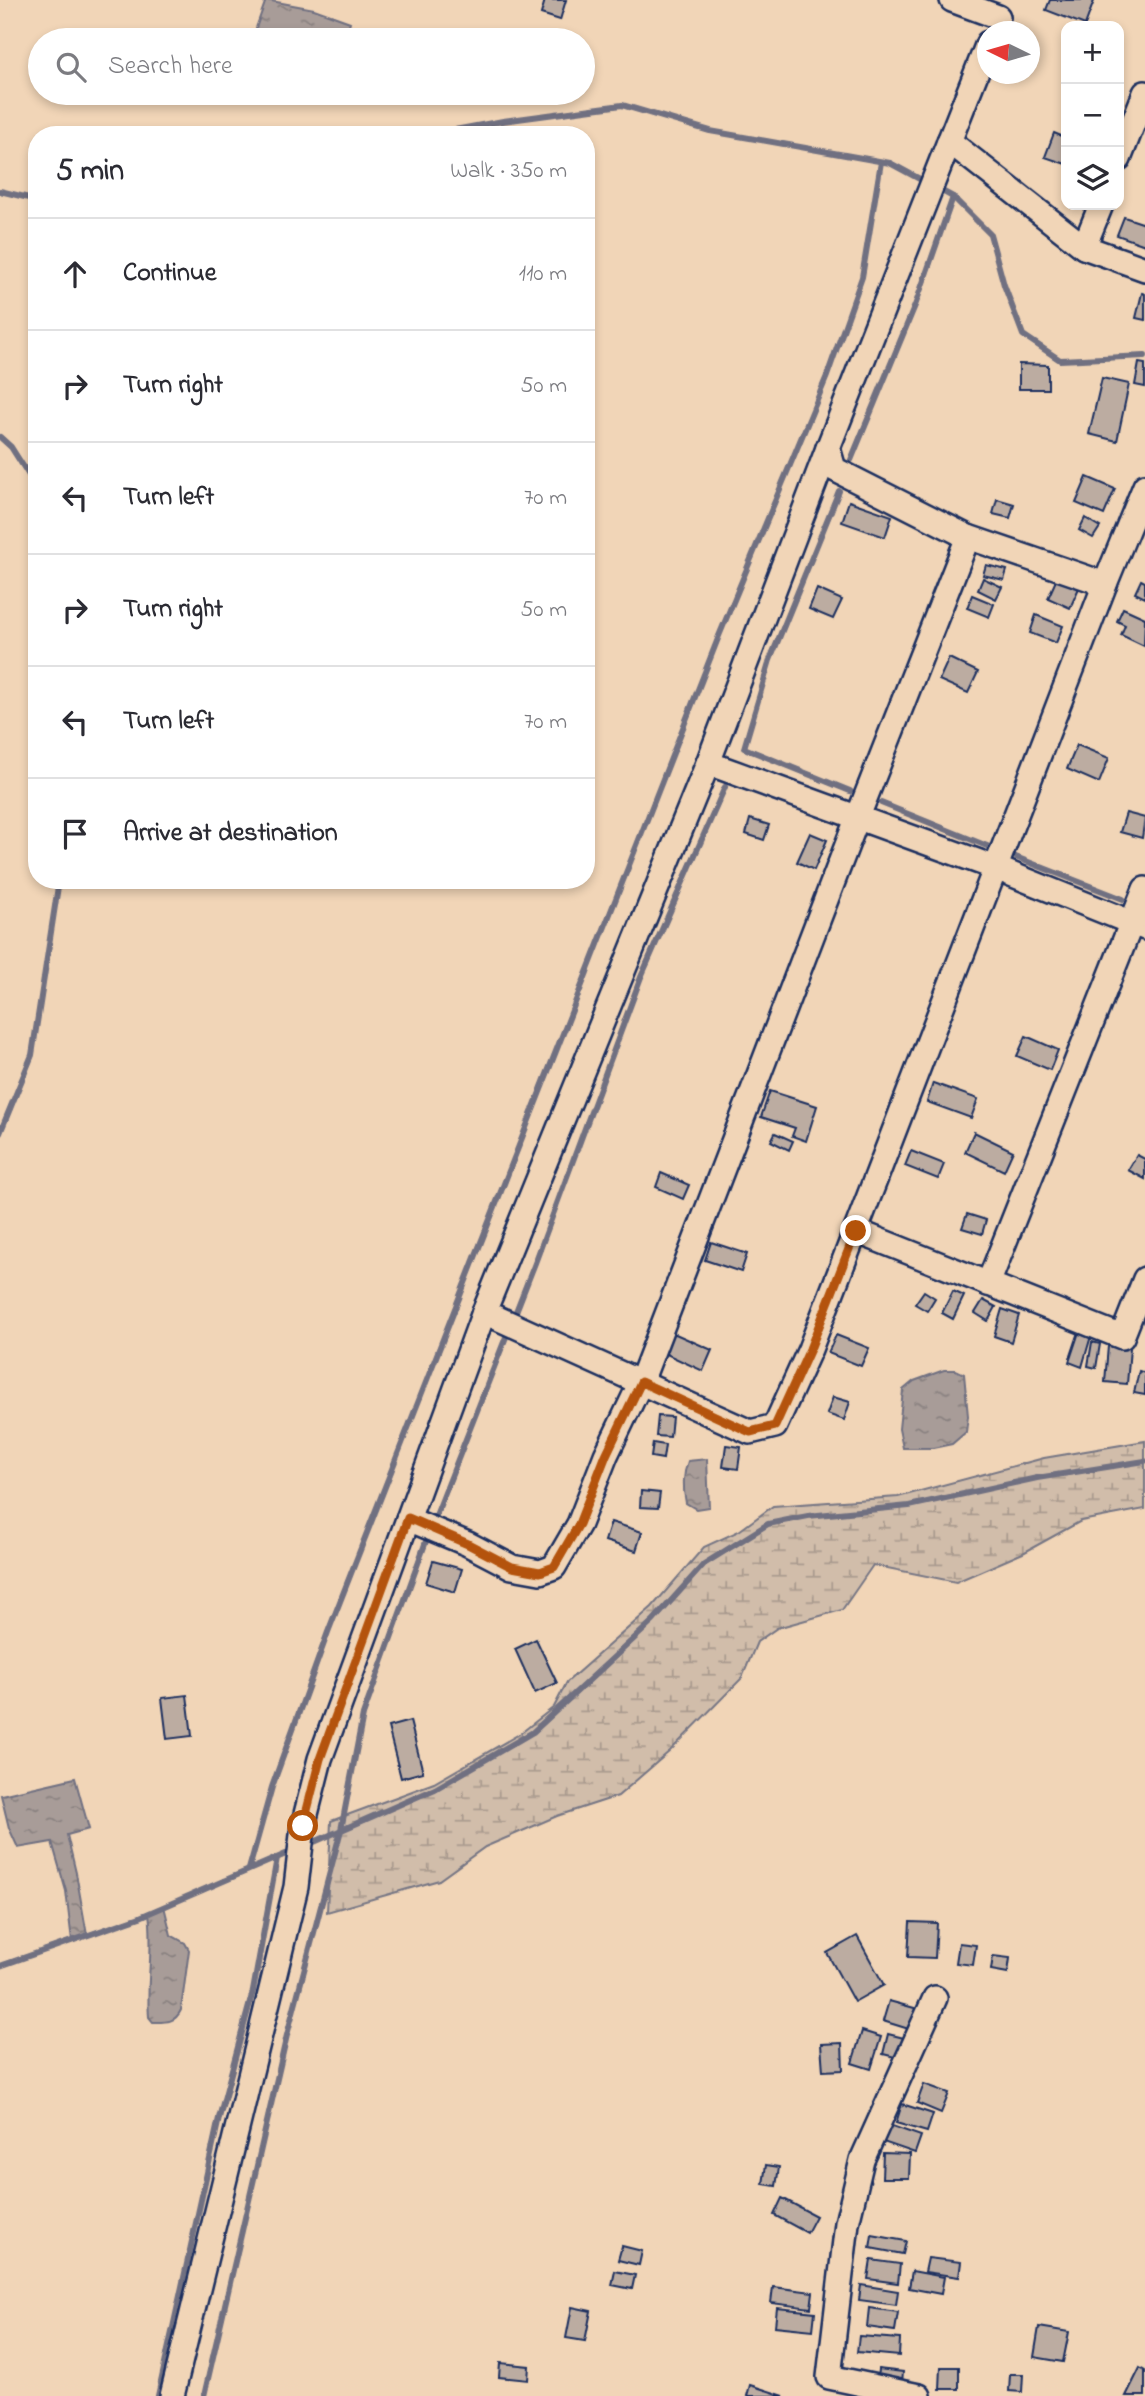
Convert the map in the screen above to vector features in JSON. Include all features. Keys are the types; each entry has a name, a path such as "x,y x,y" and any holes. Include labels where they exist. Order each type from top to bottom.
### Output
{"street":[{"path":"952,0 998,16"},
{"path":"172,2396 296,1887 303,1826 320,1759 484,1312 708,763 828,448 977,71"},
{"path":"1124,147 1145,93"},
{"path":"946,150 1084,247 1145,268"},
{"path":"1084,247 1099,210"},
{"path":"828,448 834,469 968,537 1105,584"},
{"path":"484,1312 750,1432 775,1426 810,1349 1145,486"},
{"path":"408,1518 512,1567 540,1572 554,1567 579,1524 606,1455 641,1382 857,818 968,537"},
{"path":"708,763 996,868 1138,925"},
{"path":"988,1284 1138,925 1145,889"},
{"path":"856,1231 1122,1337 1145,1279"},
{"path":"919,2396 829,2377 847,2223 862,2160 935,1998"}],"green space":[{"path":"1145,1441 1145,1509 1081,1521 1023,1553 956,1582 873,1565 842,1610 777,1628 757,1642 742,1678 670,1751 618,1796 557,1816 485,1847 439,1880 327,1912 331,1821 434,1783 521,1733 554,1707 567,1682 652,1607 704,1547 739,1531 773,1506 898,1497 1044,1458"}],"water":[{"path":"266,0 314,9 350,22 349,28 256,28"},
{"path":"944,1370 956,1370 964,1374 968,1416 966,1432 952,1444 933,1448 903,1448 899,1429 903,1390 914,1381"},
{"path":"707,1459 709,1507 696,1509 686,1503 685,1471 688,1461"},
{"path":"75,1778 89,1829 67,1835 87,1935 72,1941 66,1891 52,1842 18,1848 9,1828 1,1795"},
{"path":"164,1906 171,1935 185,1943 189,1950 179,2014 173,2020 153,2022 149,2017 148,2004 151,1940 149,1913"}],"building":[{"path":"545,0 566,0 560,20 541,14"},
{"path":"1050,0 1094,1 1086,21 1075,21 1046,10"},
{"path":"1054,133 1061,136 1061,162 1045,157"},
{"path":"1124,217 1145,224 1145,245 1117,235"},
{"path":"1142,293 1145,294 1145,320 1136,318"},
{"path":"1139,363 1145,364 1145,387 1135,385"},
{"path":"1019,364 1048,365 1048,389 1019,389"},
{"path":"1102,378 1129,384 1117,441 1089,434"},
{"path":"1087,477 1115,489 1104,515 1076,503"},
{"path":"997,499 1014,504 1010,518 993,514"},
{"path":"849,501 892,516 885,537 842,522"},
{"path":"1085,518 1100,527 1093,538 1079,530"},
{"path":"986,565 1007,570 1004,580 983,575"},
{"path":"983,578 1002,587 996,599 978,590"},
{"path":"1057,578 1079,588 1070,608 1048,598"},
{"path":"1141,580 1145,582 1145,598 1135,593"},
{"path":"817,589 842,600 833,619 809,609"},
{"path":"972,595 994,604 989,617 967,608"},
{"path":"1123,608 1145,618 1144,646 1121,635 1125,625 1117,621"},
{"path":"1036,615 1063,626 1056,643 1030,633"},
{"path":"949,658 978,672 968,693 939,680"},
{"path":"1077,745 1109,758 1099,783 1067,769"},
{"path":"1126,813 1145,818 1142,838 1120,832"},
{"path":"750,819 769,825 764,840 746,834"},
{"path":"810,833 827,840 814,870 797,862"},
{"path":"1026,1036 1058,1050 1050,1070 1017,1056"},
{"path":"933,1083 978,1099 971,1118 927,1102"},
{"path":"770,1091 817,1106 806,1141 792,1136 795,1128 761,1117"},
{"path":"974,1132 1013,1151 1004,1171 965,1152"},
{"path":"775,1133 793,1141 789,1150 771,1141"},
{"path":"911,1151 944,1164 938,1179 905,1166"},
{"path":"1137,1155 1145,1159 1145,1179 1128,1170"},
{"path":"661,1173 689,1185 683,1199 656,1187"},
{"path":"967,1214 986,1220 982,1234 962,1228"},
{"path":"711,1242 747,1254 741,1272 705,1260"},
{"path":"924,1291 935,1298 927,1311 915,1304"},
{"path":"953,1291 964,1296 953,1319 942,1313"},
{"path":"983,1300 996,1307 988,1321 975,1313"},
{"path":"1002,1309 1019,1315 1011,1342 994,1336"},
{"path":"671,1332 712,1350 703,1371 662,1352"},
{"path":"1079,1332 1091,1336 1082,1367 1069,1362"},
{"path":"836,1335 869,1348 861,1366 828,1353"},
{"path":"1092,1342 1100,1344 1096,1368 1088,1366"},
{"path":"1108,1346 1130,1348 1127,1384 1105,1382"},
{"path":"1139,1371 1145,1373 1145,1395 1134,1393"},
{"path":"833,1397 850,1402 844,1420 827,1414"},
{"path":"658,1416 672,1417 670,1437 656,1436"},
{"path":"653,1443 665,1445 663,1459 651,1457"},
{"path":"726,1445 741,1447 738,1469 723,1467"},
{"path":"641,1491 660,1493 658,1508 640,1507"},
{"path":"611,1522 642,1532 636,1551 605,1541"},
{"path":"433,1561 462,1569 455,1592 426,1583"},
{"path":"536,1639 557,1683 535,1693 515,1649"},
{"path":"187,1695 192,1736 167,1739 162,1698"},
{"path":"410,1721 423,1772 401,1778 388,1727"},
{"path":"910,1922 937,1923 935,1958 908,1957"},
{"path":"857,1936 884,1985 854,2002 827,1953"},
{"path":"959,1943 976,1945 973,1965 956,1963"},
{"path":"993,1956 1010,1958 1008,1973 991,1970"},
{"path":"889,2001 918,2009 912,2030 883,2021"},
{"path":"862,2031 881,2037 871,2069 852,2063"},
{"path":"888,2034 904,2038 899,2058 883,2054"},
{"path":"842,2043 843,2070 823,2071 821,2044"},
{"path":"924,2084 949,2093 941,2113 917,2103"},
{"path":"902,2104 933,2114 927,2132 896,2123"},
{"path":"889,2125 921,2136 915,2153 883,2142"},
{"path":"883,2153 910,2154 909,2178 882,2178"},
{"path":"766,2165 779,2167 776,2186 763,2184"},
{"path":"782,2198 816,2216 807,2233 774,2215"},
{"path":"872,2235 906,2241 903,2254 870,2248"},
{"path":"622,2246 642,2251 639,2265 618,2260"},
{"path":"928,2258 961,2262 959,2277 925,2272"},
{"path":"871,2260 900,2264 898,2283 868,2279"},
{"path":"615,2271 635,2275 632,2289 612,2285"},
{"path":"912,2271 944,2277 941,2294 909,2288"},
{"path":"861,2285 898,2291 896,2305 859,2300"},
{"path":"773,2287 813,2292 811,2308 771,2303"},
{"path":"572,2307 591,2311 585,2341 566,2338"},
{"path":"777,2308 815,2312 813,2330 775,2326"},
{"path":"869,2308 898,2312 895,2331 867,2327"},
{"path":"1039,2327 1069,2332 1063,2362 1034,2357"},
{"path":"859,2336 900,2339 899,2356 857,2352"},
{"path":"500,2363 529,2366 528,2380 499,2377"},
{"path":"941,2367 959,2367 959,2389 940,2389"},
{"path":"1140,2368 1145,2371 1145,2396 1126,2396"},
{"path":"878,2369 903,2372 902,2384 877,2381"},
{"path":"1010,2374 1023,2374 1022,2392 1009,2391"},
{"path":"750,2385 784,2396 747,2396"}],"waterway":[{"path":"476,126 622,105 710,131 890,163 953,197 990,234 1004,285 1023,335 1060,360 1145,356"},
{"path":"249,1869 272,1787 328,1632 719,636 827,376 862,277 881,162"},
{"path":"0,191 28,198"},
{"path":"851,460 916,303 953,197"},
{"path":"0,437 11,447 28,474"},
{"path":"839,491 770,660 744,748 850,791"},
{"path":"433,1523 535,1263 641,977 725,787"},
{"path":"881,803 997,850"},
{"path":"1008,854 1123,899"},
{"path":"0,1133 32,1055 58,889"},
{"path":"305,1846 435,1789 533,1732 653,1621 704,1564 768,1524 808,1516 909,1506 1037,1478 1145,1461"},
{"path":"204,2396 287,2035 341,1830 363,1715 429,1533"},
{"path":"0,1966 140,1917 295,1850"},
{"path":"158,2396 219,2118 253,1991 277,1858"}],"route":[{"path":"303,1826 320,1759 408,1518 512,1567 540,1572 554,1567 579,1524 606,1455 641,1382 750,1432 775,1426 810,1349 856,1231"}]}
